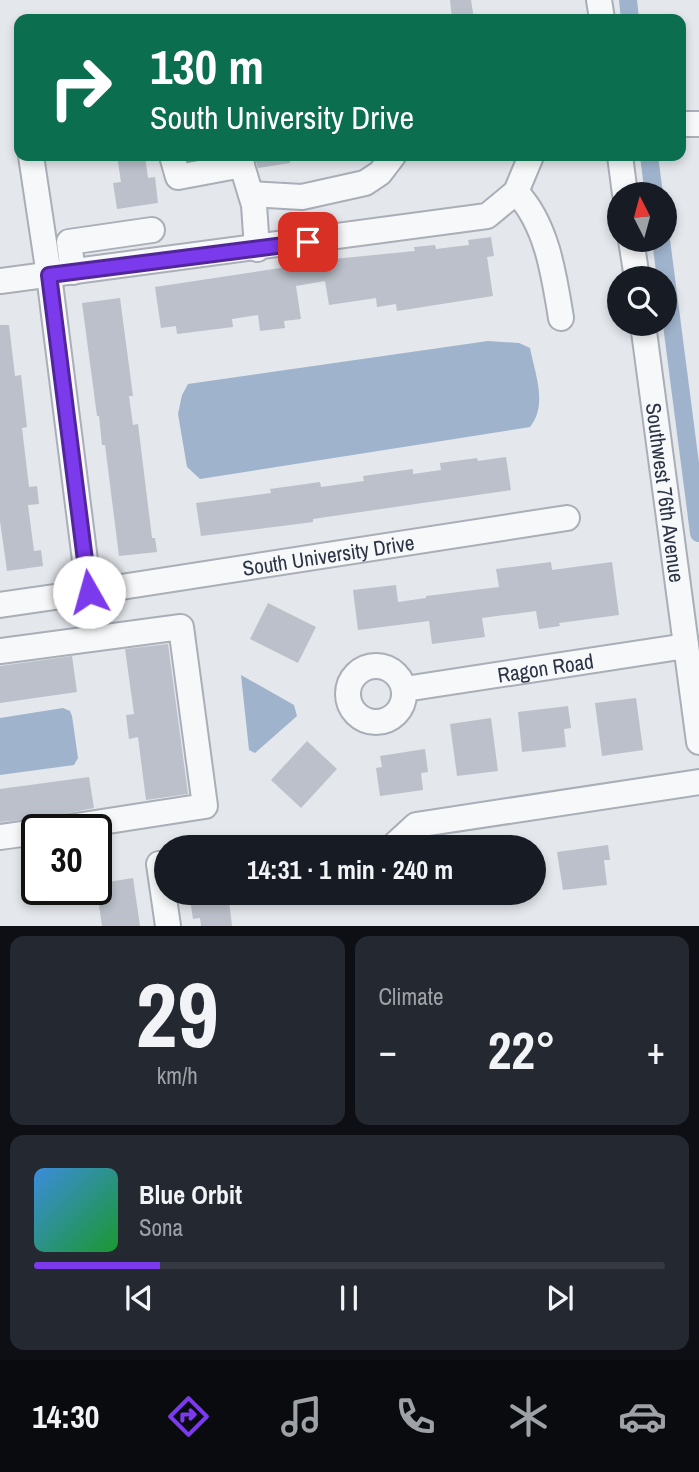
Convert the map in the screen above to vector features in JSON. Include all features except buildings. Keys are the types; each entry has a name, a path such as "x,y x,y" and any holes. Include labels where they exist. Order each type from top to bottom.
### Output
{"street":[{"path":"32,161 61,273 89,592"},
{"path":"173,161 178,177 237,161"},
{"path":"241,161 251,194 257,249"},
{"path":"251,194 302,197 365,183 380,173 389,161"},
{"path":"0,281 257,249 487,216 516,192 529,161"},
{"path":"621,161 623,182"},
{"path":"516,192 538,222 556,287 561,318"},
{"path":"61,273 69,242 152,230"},
{"name":"Southwest 76th Avenue","path":"645,336 699,742"},
{"name":"South University Drive","path":"0,605 567,518"},
{"path":"0,651 181,626 205,806 112,820"},
{"name":"Ragon Road","path":"405,689 686,646"},
{"path":"405,835 416,825 699,782"},
{"path":"0,837 21,834"},
{"path":"165,905 168,926"}],"water":[{"path":"488,341 519,343 530,348 539,399 538,409 530,427 200,479 187,467 178,414 182,395 188,384"},
{"path":"241,675 294,705 297,716 255,753 249,750"},
{"path":"63,708 70,711 72,716 78,758 74,765 0,775 0,718"}],"waterway":[{"path":"628,0 629,14"},
{"path":"650,161 652,182"},
{"path":"663,252 699,533"}],"route":[{"path":"89,592 49,275 308,242"}]}
